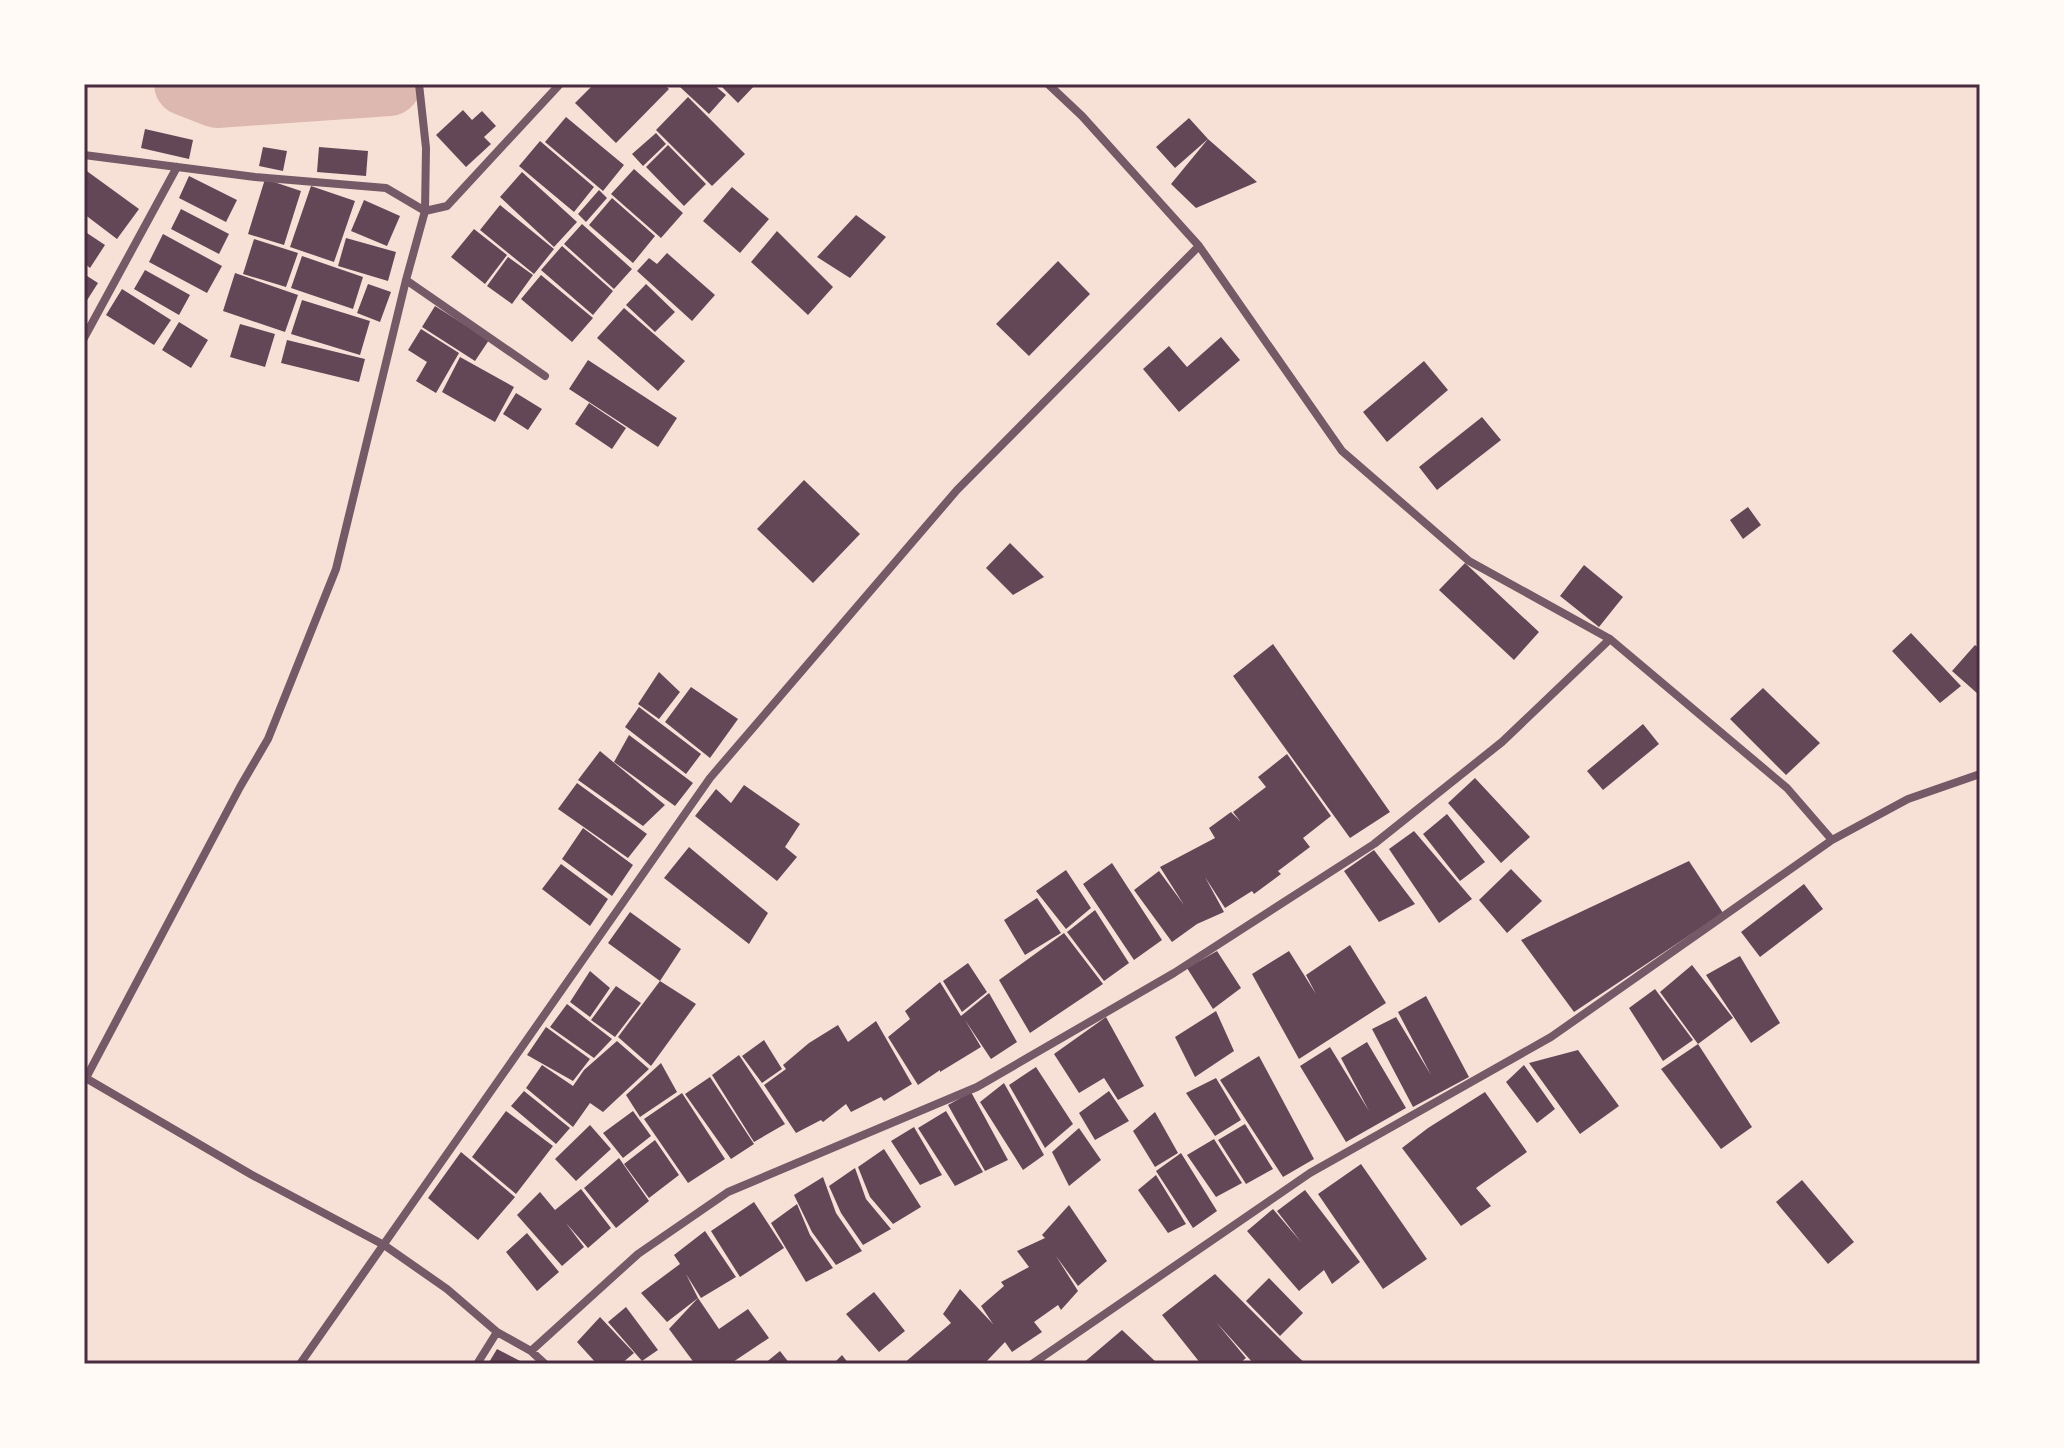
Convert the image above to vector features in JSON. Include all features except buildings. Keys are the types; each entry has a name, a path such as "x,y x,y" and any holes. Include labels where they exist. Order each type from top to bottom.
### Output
{"street":[{"path":"419,84 426,148 425,211 336,569 268,739 85,1078 252,1175 384,1245 447,1289 497,1332 531,1351 545,1364"},
{"path":"84,155 255,177 386,188 425,211 447,206 560,84"},
{"path":"1048,84 1082,116 1199,246 1342,451 1469,561 1610,639 1787,788 1832,840"},
{"path":"84,338 177,167"},
{"path":"300,1364 710,778 957,490 1199,246"},
{"path":"406,280 545,376"},
{"path":"531,1351 638,1254 728,1192 977,1087 1174,973 1374,844 1502,742 1610,639"},
{"path":"1032,1364 1310,1173 1551,1037 1832,840 1908,799 1980,774"},
{"path":"477,1364 497,1332"}],"waterway":[{"path":"186,84 217,96 389,84"}]}
